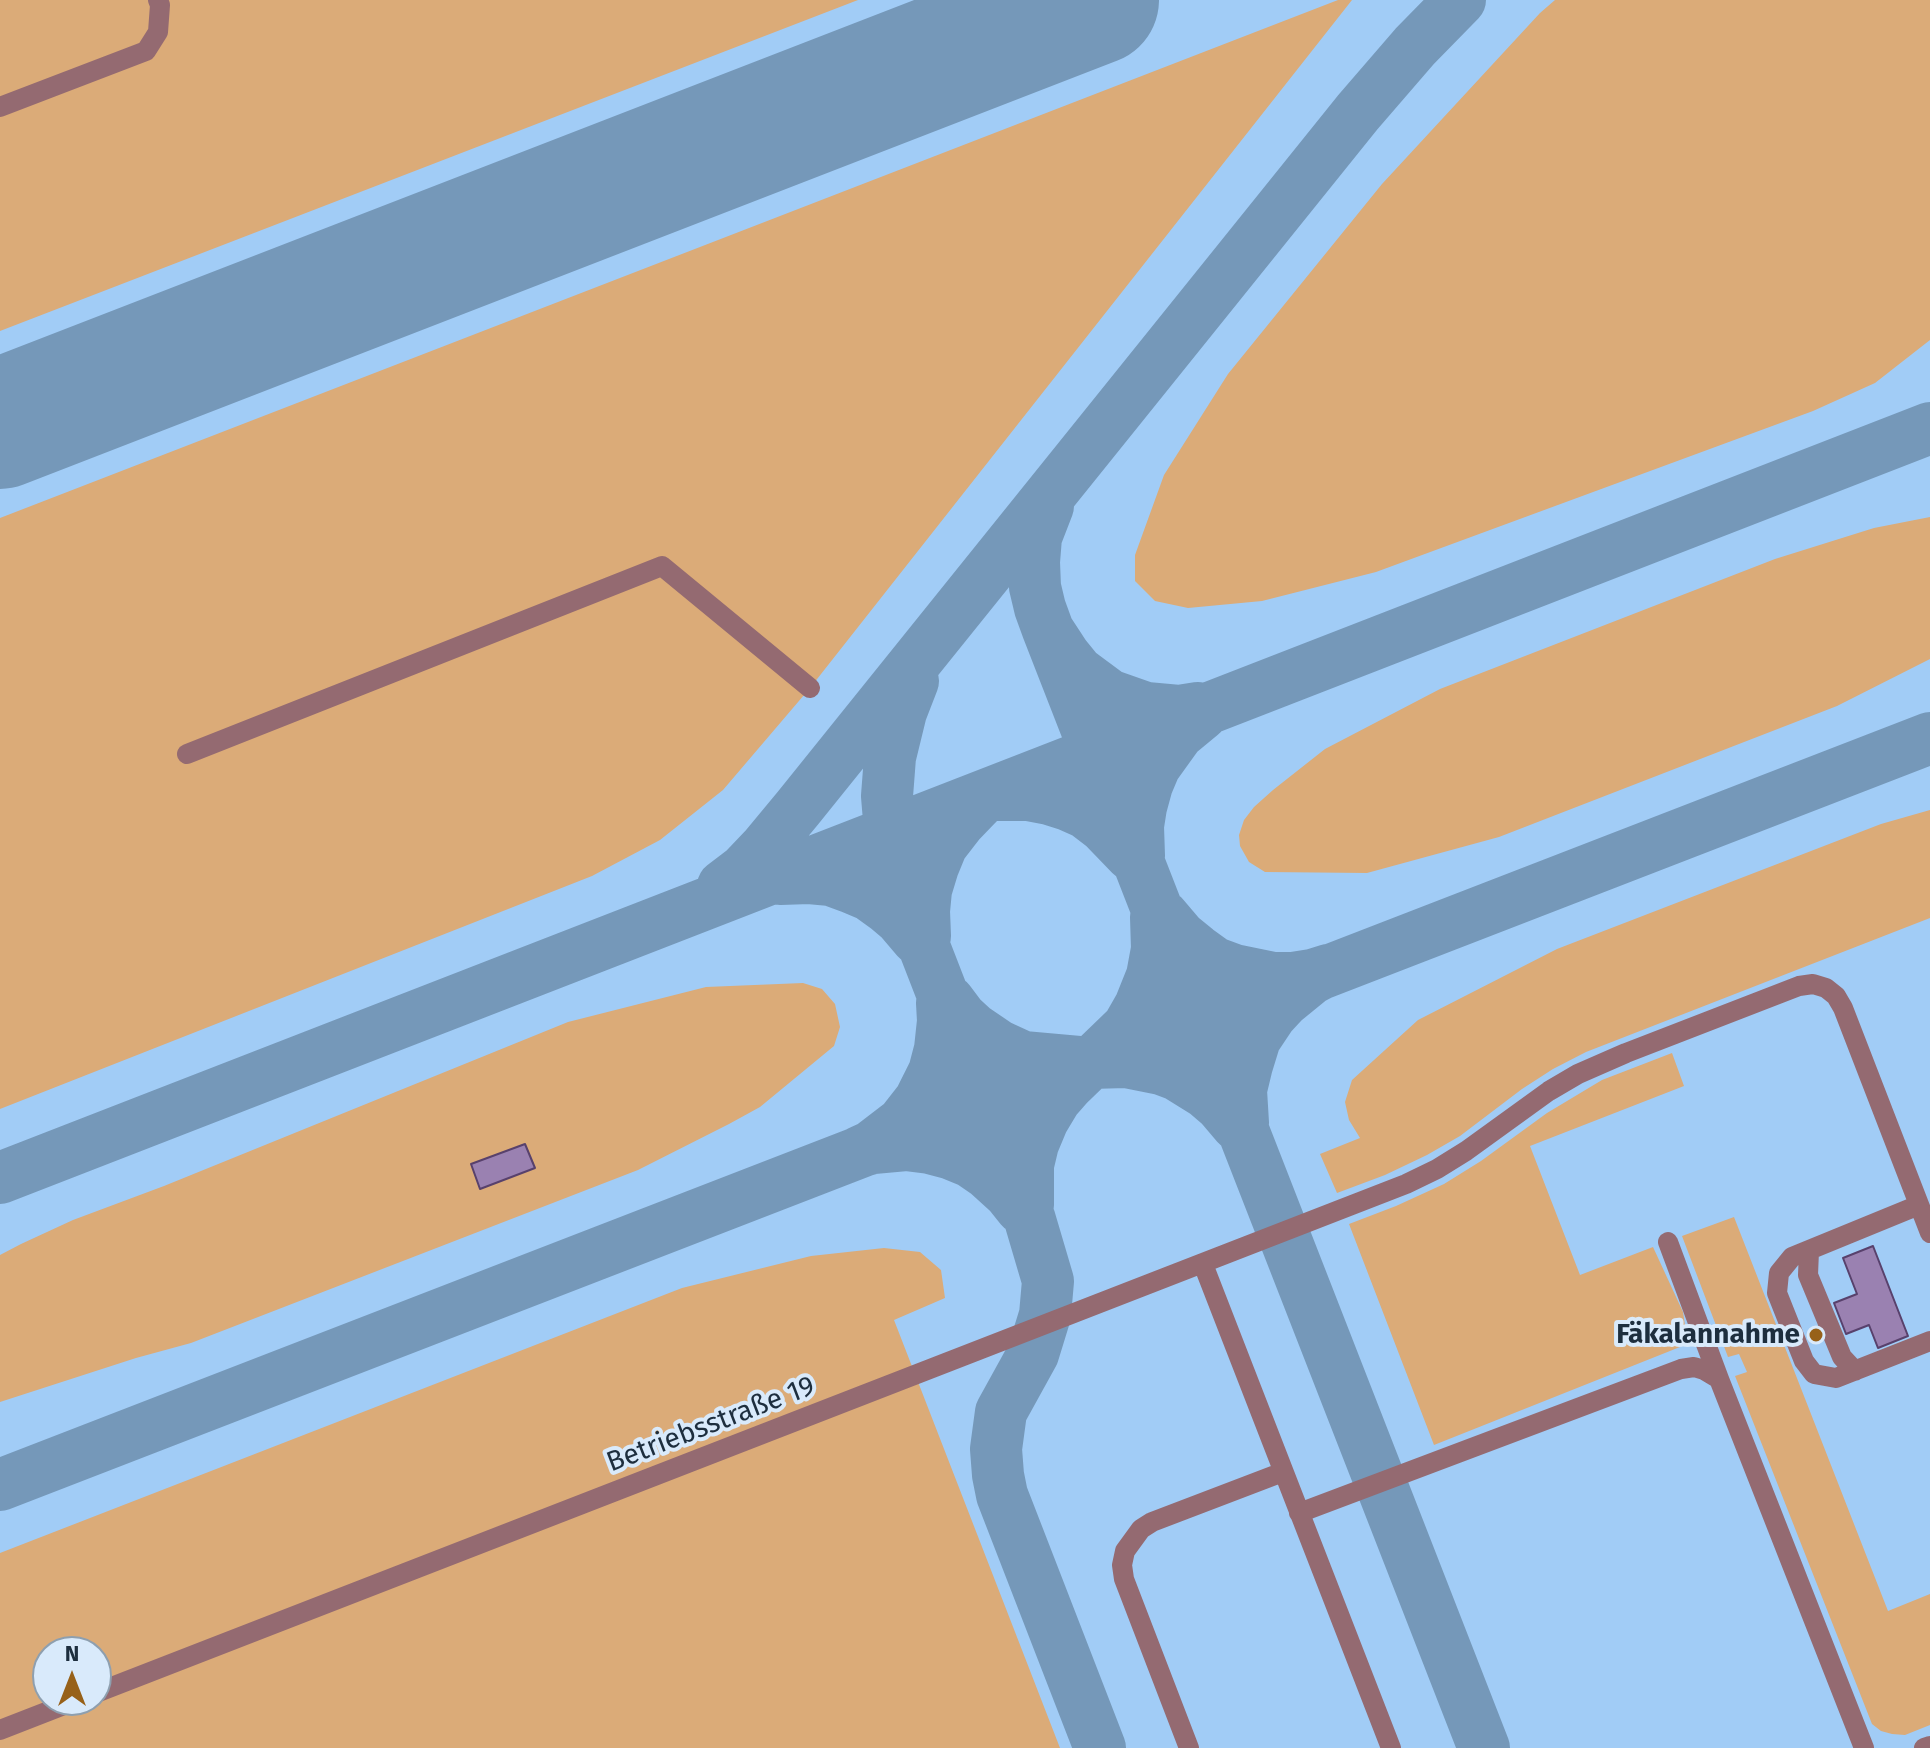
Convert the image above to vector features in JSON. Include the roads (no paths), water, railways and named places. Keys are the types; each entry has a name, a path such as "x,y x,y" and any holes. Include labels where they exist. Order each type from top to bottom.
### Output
{"lane":[{"path":"0,107 146,51 158,32 158,0"},
{"path":"187,754 662,566 810,688"},
{"name":"Betriebsstraße 19","path":"112,1687 1406,1184 1466,1151 1549,1091 1578,1074 1799,986 1813,984 1832,992 1843,1008 1919,1205"},
{"path":"1930,1233 1919,1205 1792,1257 1779,1273 1777,1293 1804,1361 1814,1374 1836,1378 1930,1341"},
{"path":"1668,1242 1864,1748"},
{"path":"1809,1251 1808,1275 1842,1357 1855,1371"},
{"path":"1203,1264 1391,1748"},
{"path":"1299,1513 1681,1369 1694,1367 1719,1379"},
{"path":"1189,1748 1124,1579 1122,1565 1125,1551 1141,1529 1152,1522 1283,1472"},
{"path":"0,1730 36,1716"},
{"path":"1924,1748 1930,1746"}],"place":[{"name":"Fäkalannahme","path":"1816,1335"}]}
